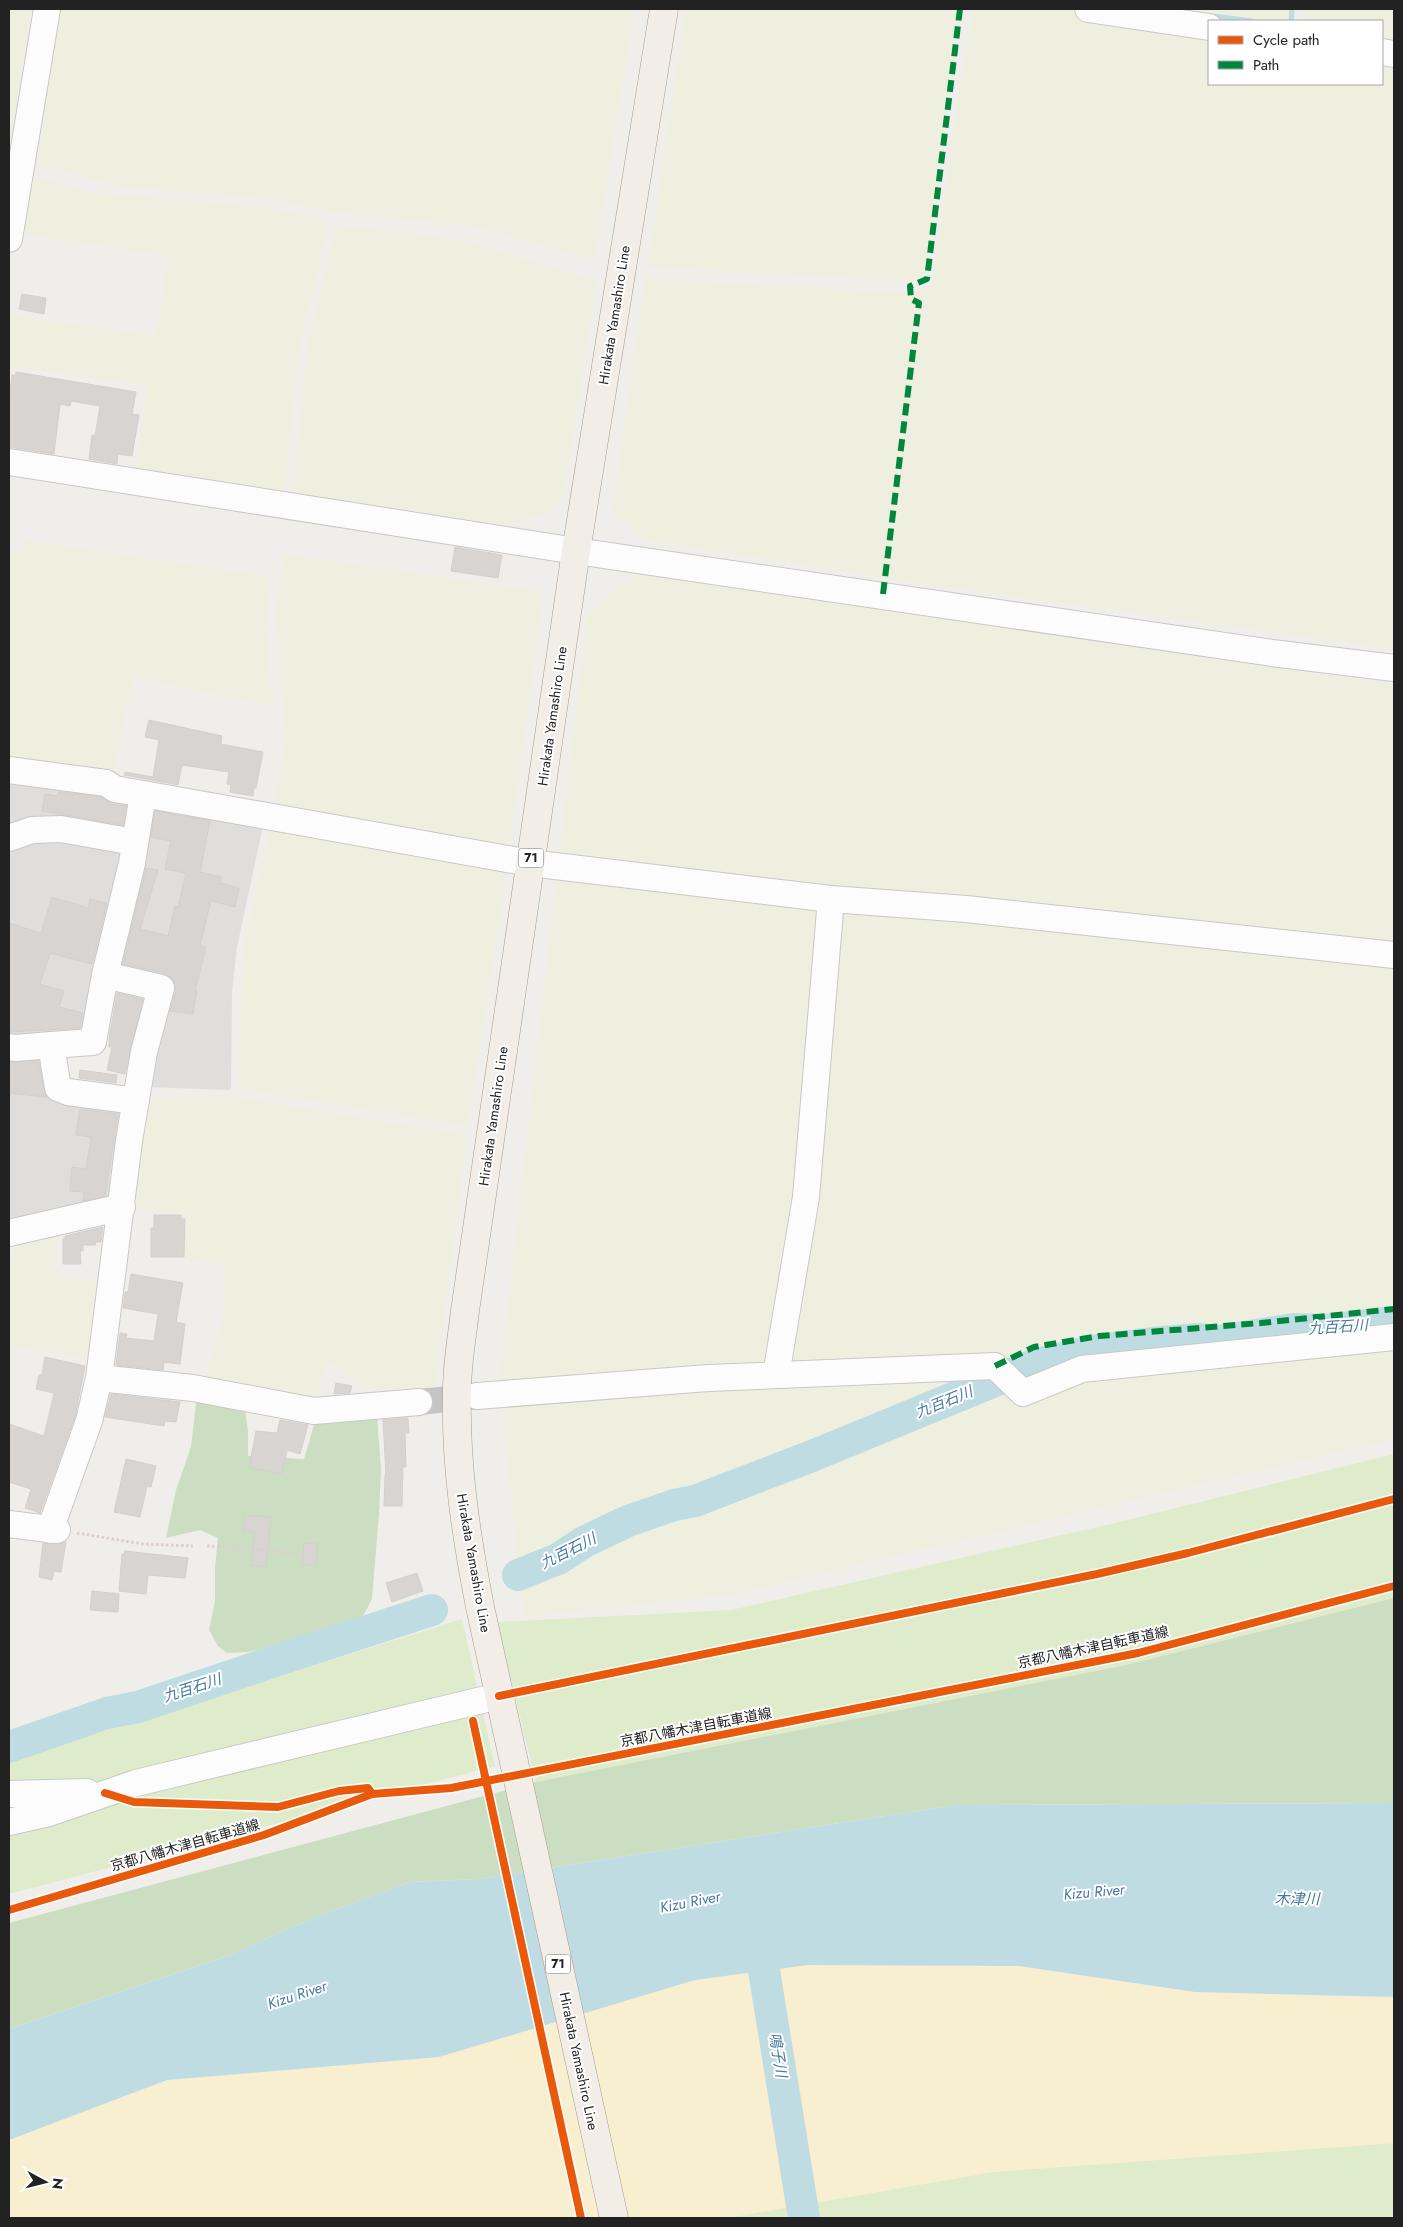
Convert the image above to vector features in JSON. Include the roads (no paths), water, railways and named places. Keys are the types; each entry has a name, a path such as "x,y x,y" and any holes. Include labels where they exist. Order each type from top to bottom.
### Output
{"main road":[{"name":"Hirakata Yamashiro Line","path":"614,2218 501,1702 465,1527 458,1457 457,1389 465,1310 576,551 664,9"}],"street":[{"path":"9,239 47,9"},
{"path":"1088,9 1208,27"},
{"path":"9,462 576,551 1272,653 1394,668"},
{"path":"9,770 106,783 115,788 142,794 530,863 831,899 966,909 1394,955"},
{"path":"9,1047 93,1042 105,975 132,863 142,794"},
{"path":"9,838 32,830 61,829 134,842"},
{"path":"776,1375 806,1198 831,899"},
{"path":"9,1524 53,1530 89,1421 100,1378 136,1101 144,1052 161,988 105,975"},
{"path":"52,1045 58,1088 68,1092 136,1101"},
{"path":"9,1233 122,1207"},
{"path":"477,1396 708,1378 995,1366 1023,1393 1082,1369 1394,1337"},
{"path":"100,1378 193,1388 314,1411 419,1402"},
{"path":"9,1822 49,1812 136,1783 501,1702"},
{"path":"9,1794 78,1791 105,1793"}],"water":[{"name":"木津川","path":"1394,1803 1394,1997 1195,1992 1019,1966 808,1965 695,1980 439,2057 167,2080 9,2140 9,2029 222,1958 316,1917 410,1882 479,1879 956,1805"}],"waterway":[{"path":"1291,20 1292,9"},
{"path":"1211,16 1243,20"},
{"name":"九百石川","path":"518,1575 558,1559 584,1542 628,1521 674,1505 695,1501 812,1456 1036,1364 1097,1350 1152,1343 1197,1339 1218,1341 1293,1329 1326,1330 1394,1322"},
{"name":"九百石川","path":"9,1747 107,1713 138,1707 432,1610"},
{"name":"鳴子川","path":"757,1927 804,2218"}],"tunnel":[{"path":"419,1402 477,1396"}],"water label":[{"name":"Kizu River","path":"1094,1892"},
{"name":"Kizu River","path":"690,1902"},
{"name":"Kizu River","path":"297,1995"}]}
